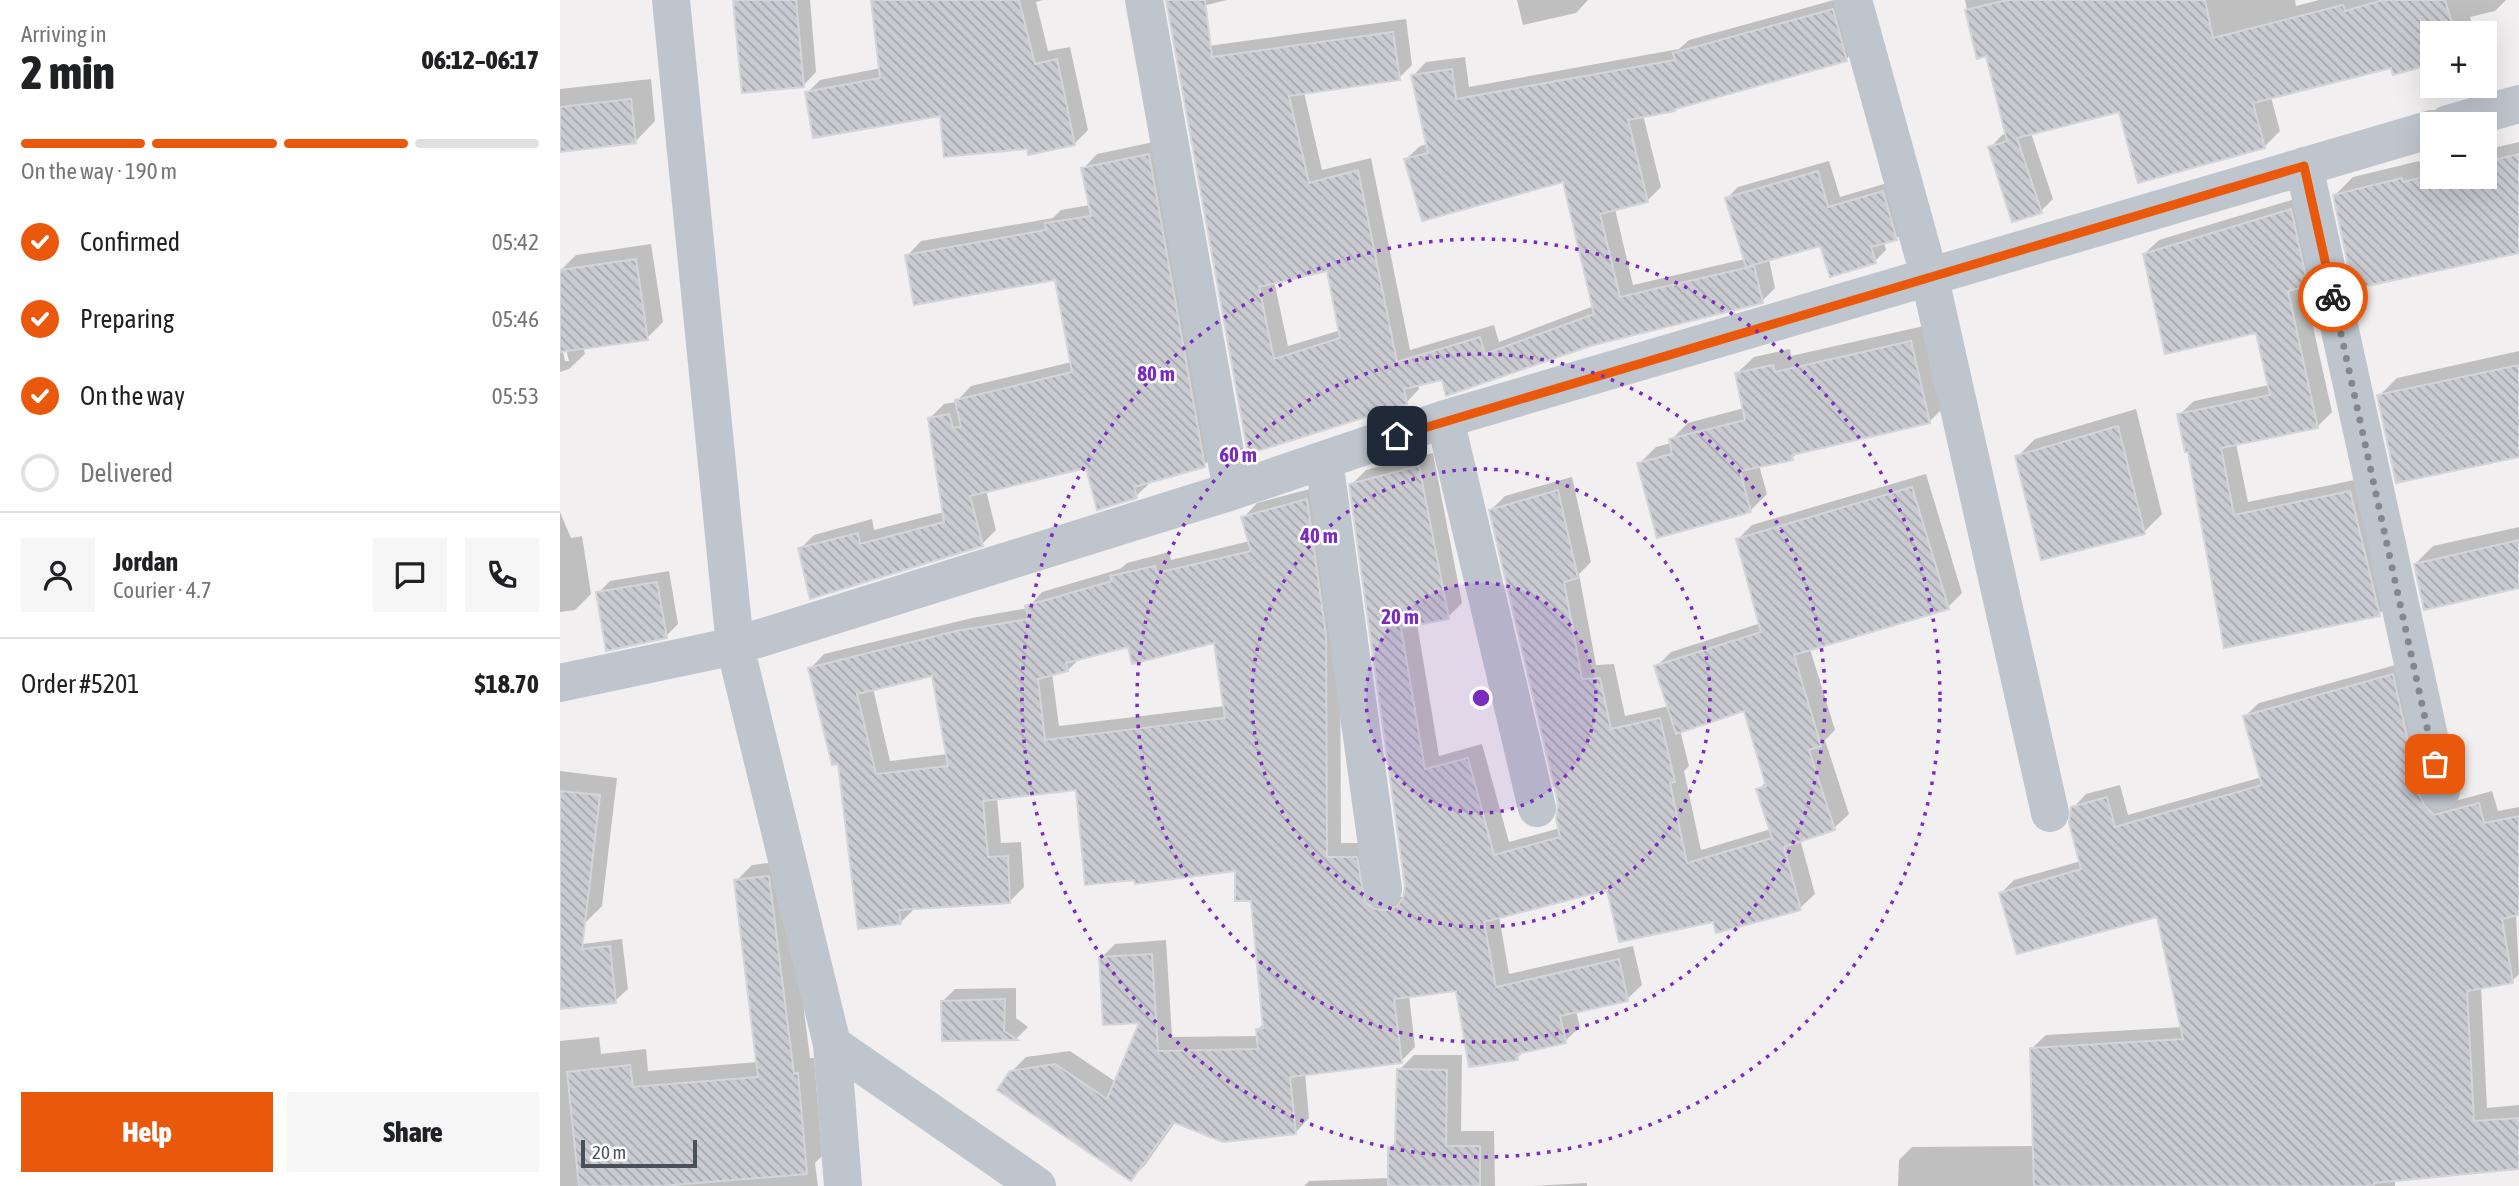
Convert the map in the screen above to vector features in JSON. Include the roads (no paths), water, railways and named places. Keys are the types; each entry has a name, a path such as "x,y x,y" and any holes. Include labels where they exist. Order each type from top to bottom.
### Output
{"street":[{"path":"671,0 734,646 832,1044 843,1186"},
{"path":"1144,0 1232,491"},
{"path":"1853,0 1930,279 2050,813"},
{"path":"2491,112 2519,104"},
{"path":"560,683 734,646 1232,491 1446,419 1930,279 2420,132"},
{"path":"2304,166 2441,791"},
{"path":"1446,419 1537,808"},
{"path":"1324,460 1384,889"},
{"path":"832,1044 1037,1186"}]}
